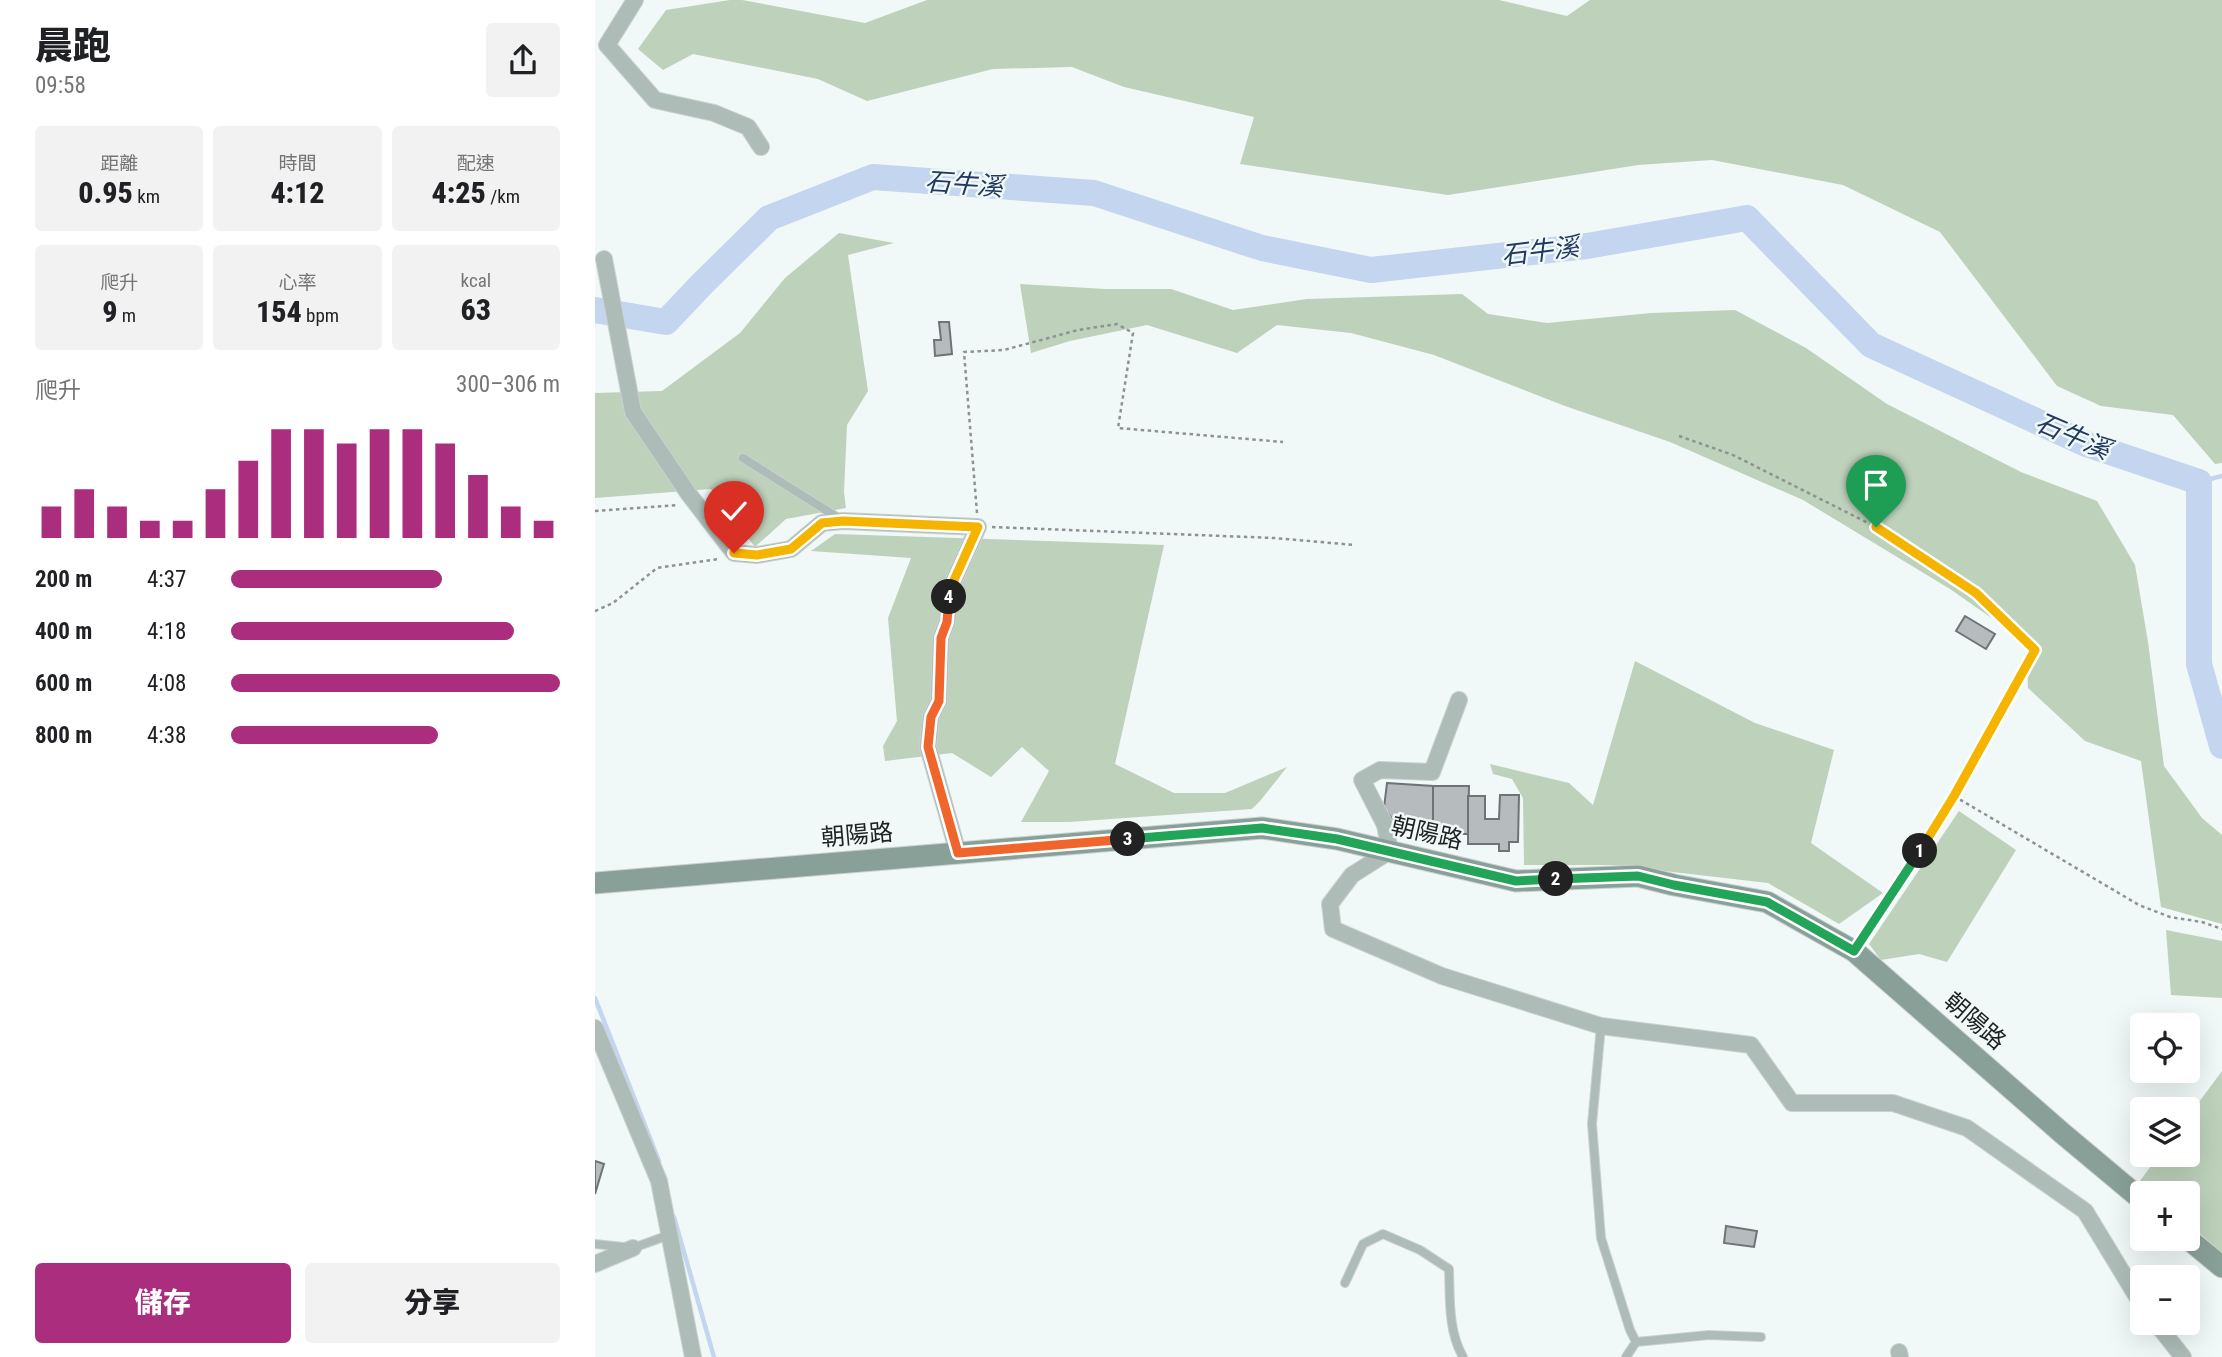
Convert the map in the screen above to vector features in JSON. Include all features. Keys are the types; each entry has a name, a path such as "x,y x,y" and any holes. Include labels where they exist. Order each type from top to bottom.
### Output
{"main road":[{"name":"朝陽路","path":"595,883 1262,828 1337,839 1516,881 1638,876 1767,902 1854,951 2130,1189"},
{"path":"2200,1248 2222,1266"}],"street":[{"path":"635,0 607,45 655,100 714,113 748,127 761,147"},
{"path":"604,259 633,412 695,503 734,553 757,555 791,549 822,523 843,521 978,527 950,589 947,622 941,638 939,701 931,717 928,747 958,853"},
{"path":"1459,700 1432,772 1380,770 1362,780 1385,825 1390,851 1352,875 1330,905 1333,929 1442,976 1601,1027 1751,1045 1792,1103 1893,1103 1967,1128 2085,1211 2130,1285"},
{"path":"595,1028 659,1181 693,1357"},
{"path":"595,1264 633,1248"},
{"path":"2166,1335 2183,1357"}],"lane":[{"path":"743,458 843,521"},
{"path":"1601,1027 1592,1124 1601,1238 1630,1331 1636,1342"},
{"path":"1345,1283 1363,1244 1383,1234 1439,1262 1449,1269 1452,1321 1457,1346 1463,1357"},
{"path":"595,1244 633,1248 669,1235"},
{"path":"1636,1342 1709,1335 1761,1337"},
{"path":"1626,1357 1636,1342"}],"path":[{"path":"1283,442 1118,428 1133,333 1117,324 1078,330 1004,350 964,352 978,527 1274,538 1355,545"},
{"path":"1679,436 1733,455 1876,527 1976,593 2035,650 1954,796 1906,875 1854,951"},
{"path":"595,511 695,503"},
{"path":"595,611 613,603 657,568 713,561 734,553"},
{"path":"1954,796 2139,905 2170,917 2202,922 2222,929"}],"green space":[{"path":"730,0 865,23 927,0 1499,0 1567,16 1590,0 2222,0 2222,463 2215,464 2173,415 2101,406 2057,386 1940,232 1843,185 1712,160 1638,165 1448,195 1240,164 1254,117 1124,87 1072,67 993,69 867,101 818,79 693,54 663,70 638,49 666,10"},
{"path":"839,233 894,243 848,255 868,391 847,425 844,492 846,508 786,519 755,547 711,489 595,498 595,393 662,391 740,333 785,278"},
{"path":"1020,284 1105,289 1171,289 1233,310 1307,299 1462,294 1488,314 1547,323 1651,313 1735,310 1806,348 1887,404 2021,472 2097,501 2135,565 2164,766 2202,818 2222,835 2222,924 2161,907 2141,761 2085,741 2028,688 2026,642 1950,589 1803,500 1670,442 1565,406 1434,355 1351,333 1277,325 1237,353 1147,325 1070,341 1031,353"},
{"path":"835,534 1164,545 1115,764 1174,793 1225,793 1287,767 1252,809 1069,822 1021,822 1049,771 1022,747 991,777 952,753 885,761 883,746 897,721 888,618 911,558 811,551"},
{"path":"1635,661 1755,723 1834,750 1811,843 1883,893 1839,924 1768,883 1612,865 1524,865 1523,798 1512,779 1493,774 1490,764 1569,783 1593,805"},
{"path":"1959,811 2016,850 1947,962 1919,954 1881,960 1869,944"},
{"path":"2166,930 2222,941 2222,998 2171,995"},
{"path":"2222,1071 2222,1253 2200,1234 2200,1181 2140,1181 2150,1167 2200,1167 2200,1101"}],"building":[{"path":"939,322 949,322 952,354 935,356 934,340 941,340"},
{"path":"1965,616 1995,634 1986,649 1956,631"},
{"path":"1387,783 1433,786 1433,833 1401,831 1384,808"},
{"path":"1433,786 1469,786 1468,834 1441,834 1441,841 1433,841"},
{"path":"1500,795 1519,795 1518,842 1509,842 1509,851 1499,851 1499,844 1468,844 1468,796 1485,796 1485,819 1499,819"},
{"path":"595,1161 604,1164 595,1194"},
{"path":"1726,1226 1757,1231 1754,1247 1724,1243"}],"waterway":[{"name":"石牛溪","path":"595,310 666,322 769,218 873,177 1094,193 1262,248 1371,270 1587,246 1747,218 1871,345 2086,444 2199,482 2199,664 2222,746"},
{"path":"2199,482 2222,476"},
{"path":"595,998 659,1161"},
{"path":"674,1217 714,1357"}],"route":[{"path":"734,553 757,555 791,549 822,523 843,521 978,527 950,589 947,622 941,638 939,701 931,717 928,747 958,853 1262,828 1337,839 1516,881 1638,876 1767,902 1854,951 1906,875 1954,796 2035,650 1976,593 1876,527"}]}
